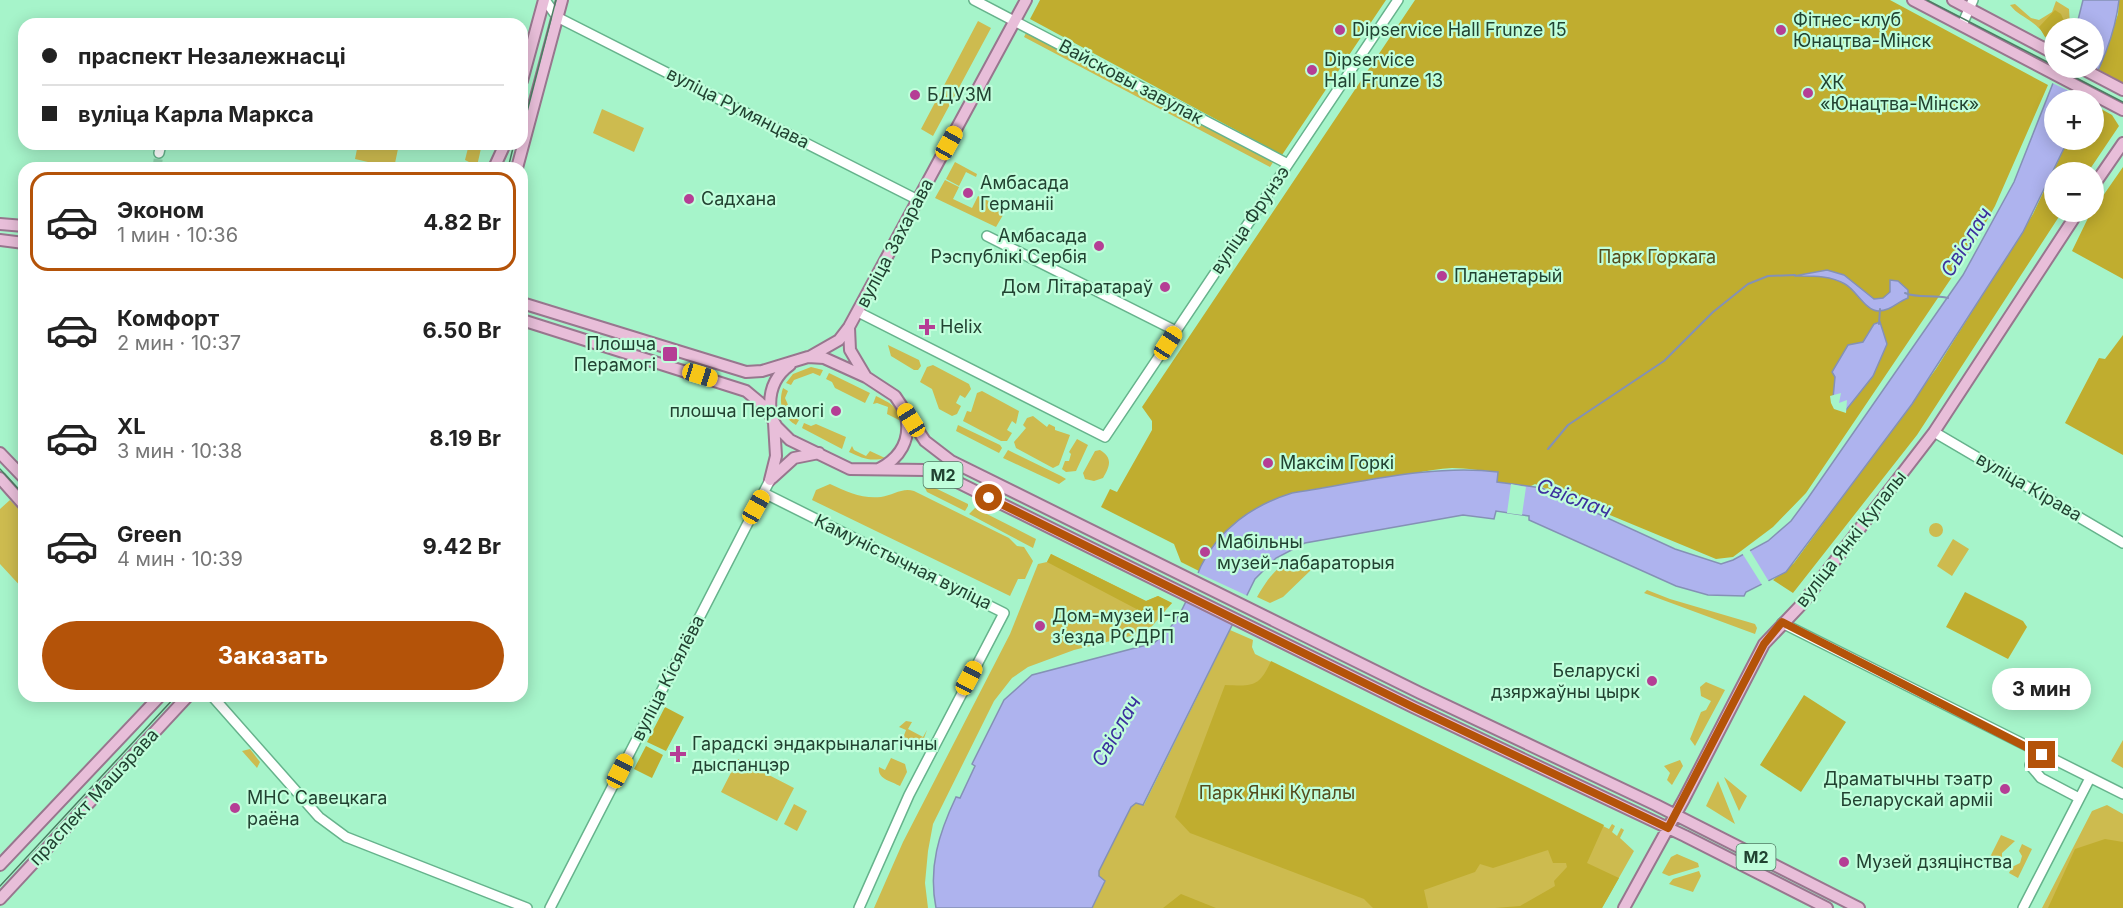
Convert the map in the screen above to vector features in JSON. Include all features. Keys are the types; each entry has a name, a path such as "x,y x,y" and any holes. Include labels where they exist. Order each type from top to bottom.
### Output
{"main road":[{"path":"528,59 544,0"},
{"path":"528,126 562,0"},
{"name":"вуліца Захарава","path":"808,357 830,347 849,327 1026,0"},
{"path":"1913,0 2108,100 2123,110"},
{"path":"1953,0 1971,4 2044,48"},
{"path":"2100,78 2118,88"},
{"path":"2104,171 2123,143"},
{"name":"вуліца Янкі Купалы","path":"1624,908 1676,815 1764,644 1806,598 1934,432 2071,222"},
{"path":"0,224 18,226"},
{"path":"0,240 18,242"},
{"path":"528,305 746,372 762,371 808,357"},
{"name":"М2","path":"528,322 735,387 757,399 790,440 850,469 925,470 943,475 1413,707 1668,828 1827,908"},
{"path":"849,327 850,350 866,377"},
{"name":"М2","path":"808,357 824,358 866,377 895,396 925,441 942,456 1676,815 1858,908"},
{"path":"770,480 776,456 770,401 773,384 783,369 795,361"},
{"name":"М2","path":"872,470 891,462 904,445 908,425 904,410"},
{"path":"0,453 18,472"},
{"path":"770,480 794,458 819,453"},
{"path":"0,478 18,498"},
{"name":"праспект Машэрава","path":"0,866 154,702"},
{"name":"праспект Машэрава","path":"0,899 182,702"}],"street":[{"path":"544,0 557,17"},
{"name":"Вайсковы завулак","path":"974,0 1288,164"},
{"name":"вуліца Фрунзэ","path":"858,312 1102,437 1110,431 1398,0"},
{"path":"1962,25 1971,4"},
{"name":"вуліца Румянцава","path":"557,17 918,200"},
{"path":"987,236 1176,331"},
{"name":"вуліца Кірава","path":"1934,432 2123,543"},
{"name":"вуліца Кісялёва","path":"550,908 770,480"},
{"name":"Камуністычная вуліца","path":"764,493 1004,612 909,795 859,908"},
{"path":"1782,622 2123,794"},
{"path":"217,702 306,803 346,837 527,908"},
{"path":"2030,765 2041,778 2079,798"},
{"path":"2023,908 2090,778"}],"green space":[{"path":"1040,0 1386,0 1282,155 1030,19"},
{"name":"Парк Горкага","path":"1415,0 1890,0 2048,85 1995,206 1971,249 1806,493 1773,527 1733,557 1716,559 1535,484 1527,488 1496,482 1498,472 1452,468 1321,489 1274,501 1253,511 1234,525 1216,545 1199,571 1181,562 1174,544 1101,507 1110,489 1117,492 1152,430 1152,421 1142,407"},
{"path":"2119,0 2123,0 2123,83 2104,73 2104,55 2118,14"},
{"path":"2056,1 2069,9 2070,18 2044,18 2044,33 2010,5 2015,4 2031,18 2039,20 2052,12"},
{"path":"2055,10 2063,18 2047,18"},
{"path":"978,21 991,28 933,136 921,129"},
{"path":"2044,22 2044,35 2039,27"},
{"path":"1028,29 1275,159 1270,167 1024,37"},
{"path":"602,109 644,128 634,152 593,133"},
{"path":"2104,111 2112,115 2119,126 2104,148"},
{"path":"357,150 398,150 395,162 368,162 355,159"},
{"path":"468,150 481,150 478,162 465,160"},
{"path":"2063,150 2103,150 2095,162 2058,162"},
{"path":"955,162 977,174 976,177 966,172 959,186 946,179"},
{"path":"2123,167 2123,279 2072,251 2086,222 2104,222 2104,194"},
{"path":"945,180 959,187 953,199 972,208 978,196 997,205 1003,215 996,227 935,198"},
{"path":"2044,191 2044,222 2055,222 1917,435 1793,593 1773,580 1794,563 1936,369 2033,214"},
{"path":"2123,335 2123,455 2065,423 2099,358 2105,359"},
{"path":"888,345 919,360 921,366 918,370 914,370 891,356"},
{"path":"933,365 969,384 971,389 965,398 960,395 956,403 961,406 957,414 952,416 939,409 932,389 920,382 927,367"},
{"path":"811,367 823,370 820,376 813,373 794,380 791,385 786,383 793,374"},
{"path":"829,373 870,393 865,403 835,388 832,382 826,379"},
{"path":"783,388 788,391 785,398 793,416 799,420 796,425 787,418 782,409"},
{"path":"982,391 1019,411 1016,424 1012,421 1007,430 1012,433 1007,441 1001,441 963,421 967,411 971,412 977,393"},
{"path":"876,396 893,406 903,422 887,414 888,407 873,404"},
{"path":"1033,416 1047,427 1049,424 1055,427 1055,430 1070,435 1059,465 1053,468 1016,448 1014,442 1026,428 1023,425 1027,418"},
{"path":"804,423 811,426 816,424 846,437 842,449 802,428"},
{"path":"958,425 1000,445 1002,448 999,453 956,431"},
{"path":"1077,439 1088,445 1076,471 1066,472 1062,469 1065,461 1069,461 1071,454 1069,452"},
{"path":"852,446 854,450 866,456 870,451 885,458 875,460 862,458 849,452"},
{"path":"1008,450 1066,479 1059,484 1003,458"},
{"path":"1100,450 1109,459 1109,466 1103,478 1094,481 1085,479 1083,473 1095,451"},
{"path":"830,484 867,497 881,497 906,490 914,491 1009,538 1017,546 1024,547 1033,561 1025,579 1018,579 1010,596 812,500 816,490"},
{"path":"929,485 968,504 965,511 927,492 925,488"},
{"path":"10,500 18,509 18,584 0,564 0,509"},
{"path":"975,508 1036,539 1033,548 969,514"},
{"path":"1933,523 1939,523 1943,530 1939,537 1933,537 1929,533 1929,527"},
{"path":"1953,539 1969,549 1952,576 1937,566"},
{"path":"1051,554 1146,601 1158,596 1172,603 1147,632 1074,650 1028,667 1012,678 994,701 933,824 925,883 928,908 874,908 903,842 1010,634 1038,564 1047,562"},
{"path":"1051,554 1146,601 1158,596 1172,603 1168,607 1144,613 1047,562"},
{"path":"1296,560 1302,561 1312,569 1283,597 1270,603 1257,597 1268,579 1278,569"},
{"path":"1647,590 1755,624 1757,628 1755,634 1644,593"},
{"path":"1965,592 2023,621 2027,627 2008,659 1946,627"},
{"name":"Парк Янкі Купалы","path":"1230,630 1253,640 1252,647 1255,654 1609,829 1612,824 1615,826 1612,832 1617,836 1621,828 1624,830 1620,838 1634,851 1602,908 1092,908 1105,881 1099,876 1099,871 1131,807 1136,803 1144,805"},
{"name":"Парк Янкі Купалы","path":"1271,661 1604,825 1587,863 1619,878 1602,908 1495,908 1520,906 1555,886 1554,881 1567,867 1566,863 1553,863 1548,850 1493,868 1480,864 1475,872 1424,890 1428,908 1373,908 1364,899 1190,833 1175,817 1225,685 1254,684 1263,676"},
{"path":"1706,682 1725,690 1695,746 1690,739 1701,712 1706,710 1711,701 1701,696 1700,687"},
{"path":"1804,695 1846,722 1801,792 1760,765"},
{"path":"665,707 684,717 666,751 647,742"},
{"path":"906,721 912,722 908,729 923,737 927,730 921,746 913,747 902,741 906,730 899,727"},
{"path":"2123,740 2123,768 2111,761"},
{"path":"646,746 663,755 652,778 634,769"},
{"path":"250,749 260,762 257,768 242,751"},
{"path":"891,758 905,764 907,772 900,786 885,779 879,771 879,767 885,770"},
{"path":"738,759 794,788 777,821 721,792"},
{"path":"1680,760 1683,766 1672,785 1667,780 1670,773 1664,766"},
{"path":"1724,777 1747,796 1739,811"},
{"path":"1718,781 1735,824 1706,806"},
{"path":"794,804 807,811 797,831 784,824"},
{"path":"2107,805 2123,814 2123,908 2042,908 2092,811"},
{"path":"2001,835 2015,841 2002,853 2002,869 1988,861"},
{"path":"2105,839 2123,842 2123,908 2048,908 2075,849"},
{"path":"2022,844 2032,849 2018,878 2009,873 2012,867 2020,863 2022,856 2019,851"},
{"path":"1677,854 1698,863 1699,867 1669,876 1662,873 1671,857"},
{"path":"1699,871 1701,876 1693,892 1669,884 1673,879"},
{"path":"1181,894 1216,908 1163,908"}],"water":[{"path":"2083,0 2119,0 2114,26 2104,56 2104,18 2078,18"},
{"path":"2055,78 2094,78 2089,90 2050,90"},
{"name":"Свіслач","path":"2044,106 2044,150 2063,150 2057,162 2044,162 2044,189 2023,232 1912,404 1786,572 1746,592 1744,596 1708,595 1676,586 1529,520 1529,516 1496,511 1494,519 1463,515 1305,543 1276,558 1255,579 1143,805 1136,803 1131,807 1099,871 1099,876 1105,881 1092,908 936,908 933,878 940,837 956,797 960,798 975,766 972,764 1004,700 1032,675 1154,643 1177,618 1201,566 1217,541 1239,520 1264,504 1292,493 1369,480 1421,472 1472,470 1498,472 1497,482 1542,488 1675,549 1721,564 1768,541 1791,521 1808,498 1963,275 2014,182"},
{"path":"1827,270 1844,275 1874,299 1883,298 1890,292 1890,280 1898,281 1908,290 1908,298 1890,308 1878,311 1869,308 1849,287 1839,281 1820,277 1794,276"},
{"path":"1880,322 1887,344 1873,376 1846,410 1836,407 1833,398 1835,377 1832,372 1848,345 1863,342 1874,324"}],"pier":[{"path":"2052,78 2098,78 2092,90 2067,90 2050,82"},
{"path":"1841,393 1839,403 1847,400 1846,413 1834,409 1831,403 1830,396"},
{"path":"1511,484 1526,487 1522,515 1507,513"},
{"path":"1749,549 1771,585 1764,588 1742,553"},
{"path":"1196,572 1250,597 1235,626 1184,601"}],"waterway":[{"path":"1548,449 1568,425 1664,361 1713,312 1748,284 1768,276 1795,275"},
{"path":"1905,293 1948,298"},
{"path":"1879,324 1880,309"}],"tunnel":[{"path":"158,162 159,153"}],"tram line":[{"path":"528,108 556,0"},
{"path":"1927,0 2044,60"},
{"path":"2076,78 2123,102"},
{"path":"510,162 512,150"},
{"path":"0,469 18,488"},
{"path":"0,886 170,702"}],"place":[{"name":"Dipservice Hall Frunze 15","path":"1340,30"},
{"name":"Фітнес-клуб Юнацтва-Мінск","path":"1781,30"},
{"name":"Dipservice Hall Frunze 13","path":"1312,70"},
{"name":"ХК «Юнацтва-Мінск»","path":"1808,93"},
{"name":"БДУЗМ","path":"915,95"},
{"name":"Амбасада Германіі","path":"968,193"},
{"name":"Садхана","path":"689,199"},
{"name":"Амбасада Рэспублікі Сербія","path":"1099,246"},
{"name":"Планетарый","path":"1442,276"},
{"name":"Дом Літаратараў","path":"1165,287"},
{"name":"Helix","path":"927,327"},
{"name":"Плошча Перамогі","path":"670,354"},
{"name":"плошча Перамогі","path":"836,411"},
{"name":"Максім Горкі","path":"1268,463"},
{"name":"Мабільны музей-лабараторыя","path":"1205,552"},
{"name":"Дом-музей I-га зʼезда РСДРП","path":"1040,626"},
{"name":"Беларускі дзяржаўны цырк","path":"1652,681"},
{"name":"Гарадскі эндакрыналагічны дыспанцэр","path":"678,754"},
{"name":"Драматычны тэатр Беларускай арміі","path":"2005,789"},
{"name":"МНС Савецкага раёна","path":"235,808"},
{"name":"Музей дзяцінства","path":"1844,862"}],"route":[{"path":"989,498 1413,707 1668,828 1764,644 1782,622 2042,755"}]}
